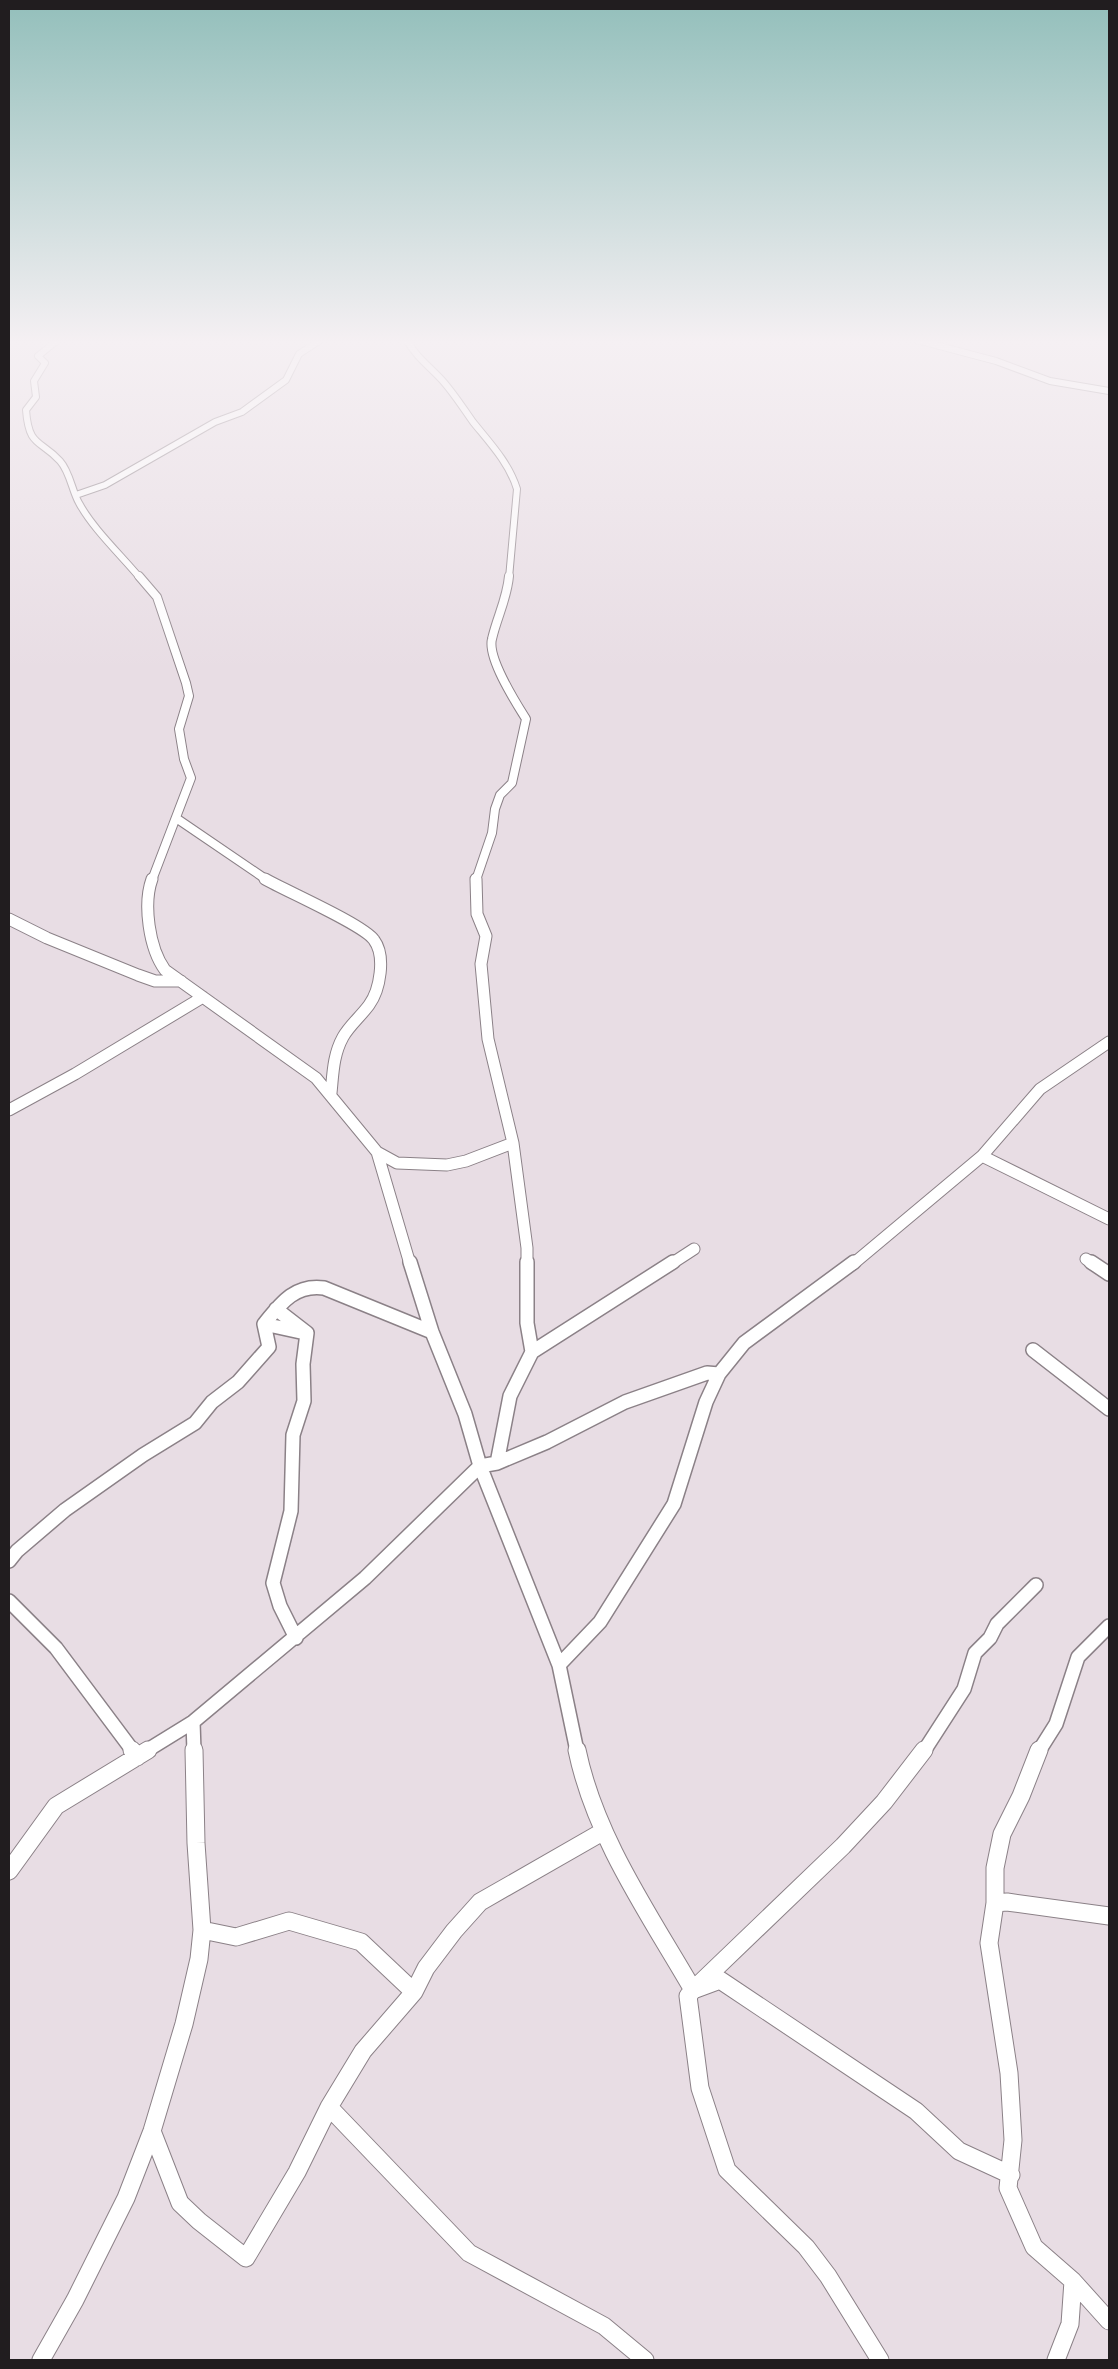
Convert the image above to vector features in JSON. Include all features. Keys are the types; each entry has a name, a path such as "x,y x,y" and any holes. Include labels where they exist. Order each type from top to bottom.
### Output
{"street":[{"path":"45,450 61,462 76,495 90,519 157,597 189,696 179,729 190,778 149,887 147,918 160,963 165,970 316,1078 331,1093 377,1152 415,1282 432,1332 465,1414 480,1466 527,1580 558,1665 580,1764 604,1831 639,1898 693,1990"},
{"path":"76,495 105,485 169,450"},
{"path":"497,450 512,472 517,489 513,517 508,591 491,641 492,651 508,691 526,719 512,783 500,795 494,809 492,833 476,879 474,897 477,914 486,936 481,964 488,1039 513,1143 527,1248 527,1323 532,1352"},
{"path":"176,818 250,870 287,892 354,925 374,940 379,951 382,969 371,1003 343,1037 334,1061 331,1093"},
{"path":"9,919 47,938 138,975 155,980 181,981"},
{"path":"9,1110 75,1074 203,998"},
{"path":"558,1665 600,1622 674,1504 706,1402 719,1374 744,1343 836,1277 982,1156 1040,1089 1109,1042"},
{"path":"377,1152 397,1163 447,1165 466,1161 513,1143"},
{"path":"982,1156 1109,1219"},
{"path":"496,1463 510,1396 532,1352 694,1249"},
{"path":"1086,1259 1109,1274"},
{"path":"9,1561 17,1551 65,1510 143,1455 195,1423 212,1402 238,1382 268,1347 264,1324 288,1296 312,1285 324,1288 432,1332"},
{"path":"276,1309 307,1333"},
{"path":"264,1324 307,1333"},
{"path":"296,1638 280,1606 273,1583 291,1511 293,1435 304,1401 303,1364 307,1333"},
{"path":"1033,1350 1109,1409"},
{"path":"9,1871 56,1806 194,1722 365,1578 480,1466 496,1463 547,1442 625,1402 707,1373 719,1374"},
{"path":"880,2360 828,2276 806,2248 727,2170 700,2088 688,1996 842,1846 884,1802 917,1761 964,1689 975,1654 990,1638 997,1624 1036,1585"},
{"path":"9,1601 56,1648 137,1756"},
{"path":"1109,1626 1078,1657 1056,1724 1039,1750 1021,1796 1002,1834 995,1868 995,1903 990,1943 1009,2073 1013,2140 1008,2188 1034,2247 1073,2281 1109,2321"},
{"path":"41,2360 75,2300 126,2198 152,2132 184,2024 200,1959 202,1930 196,1842 194,1722"},
{"path":"152,2132 180,2203 199,2222 246,2258 297,2172 329,2107 363,2051 414,1992 426,1968 454,1931 480,1902 604,1831"},
{"path":"995,1903 1007,1902 1109,1916"},
{"path":"202,1930 236,1937 289,1921 361,1942 414,1992"},
{"path":"693,1990 720,1980 916,2111 959,2151 1010,2175"},
{"path":"329,2107 469,2253 604,2326 645,2360"},
{"path":"1056,2360 1070,2324 1073,2281"}]}
